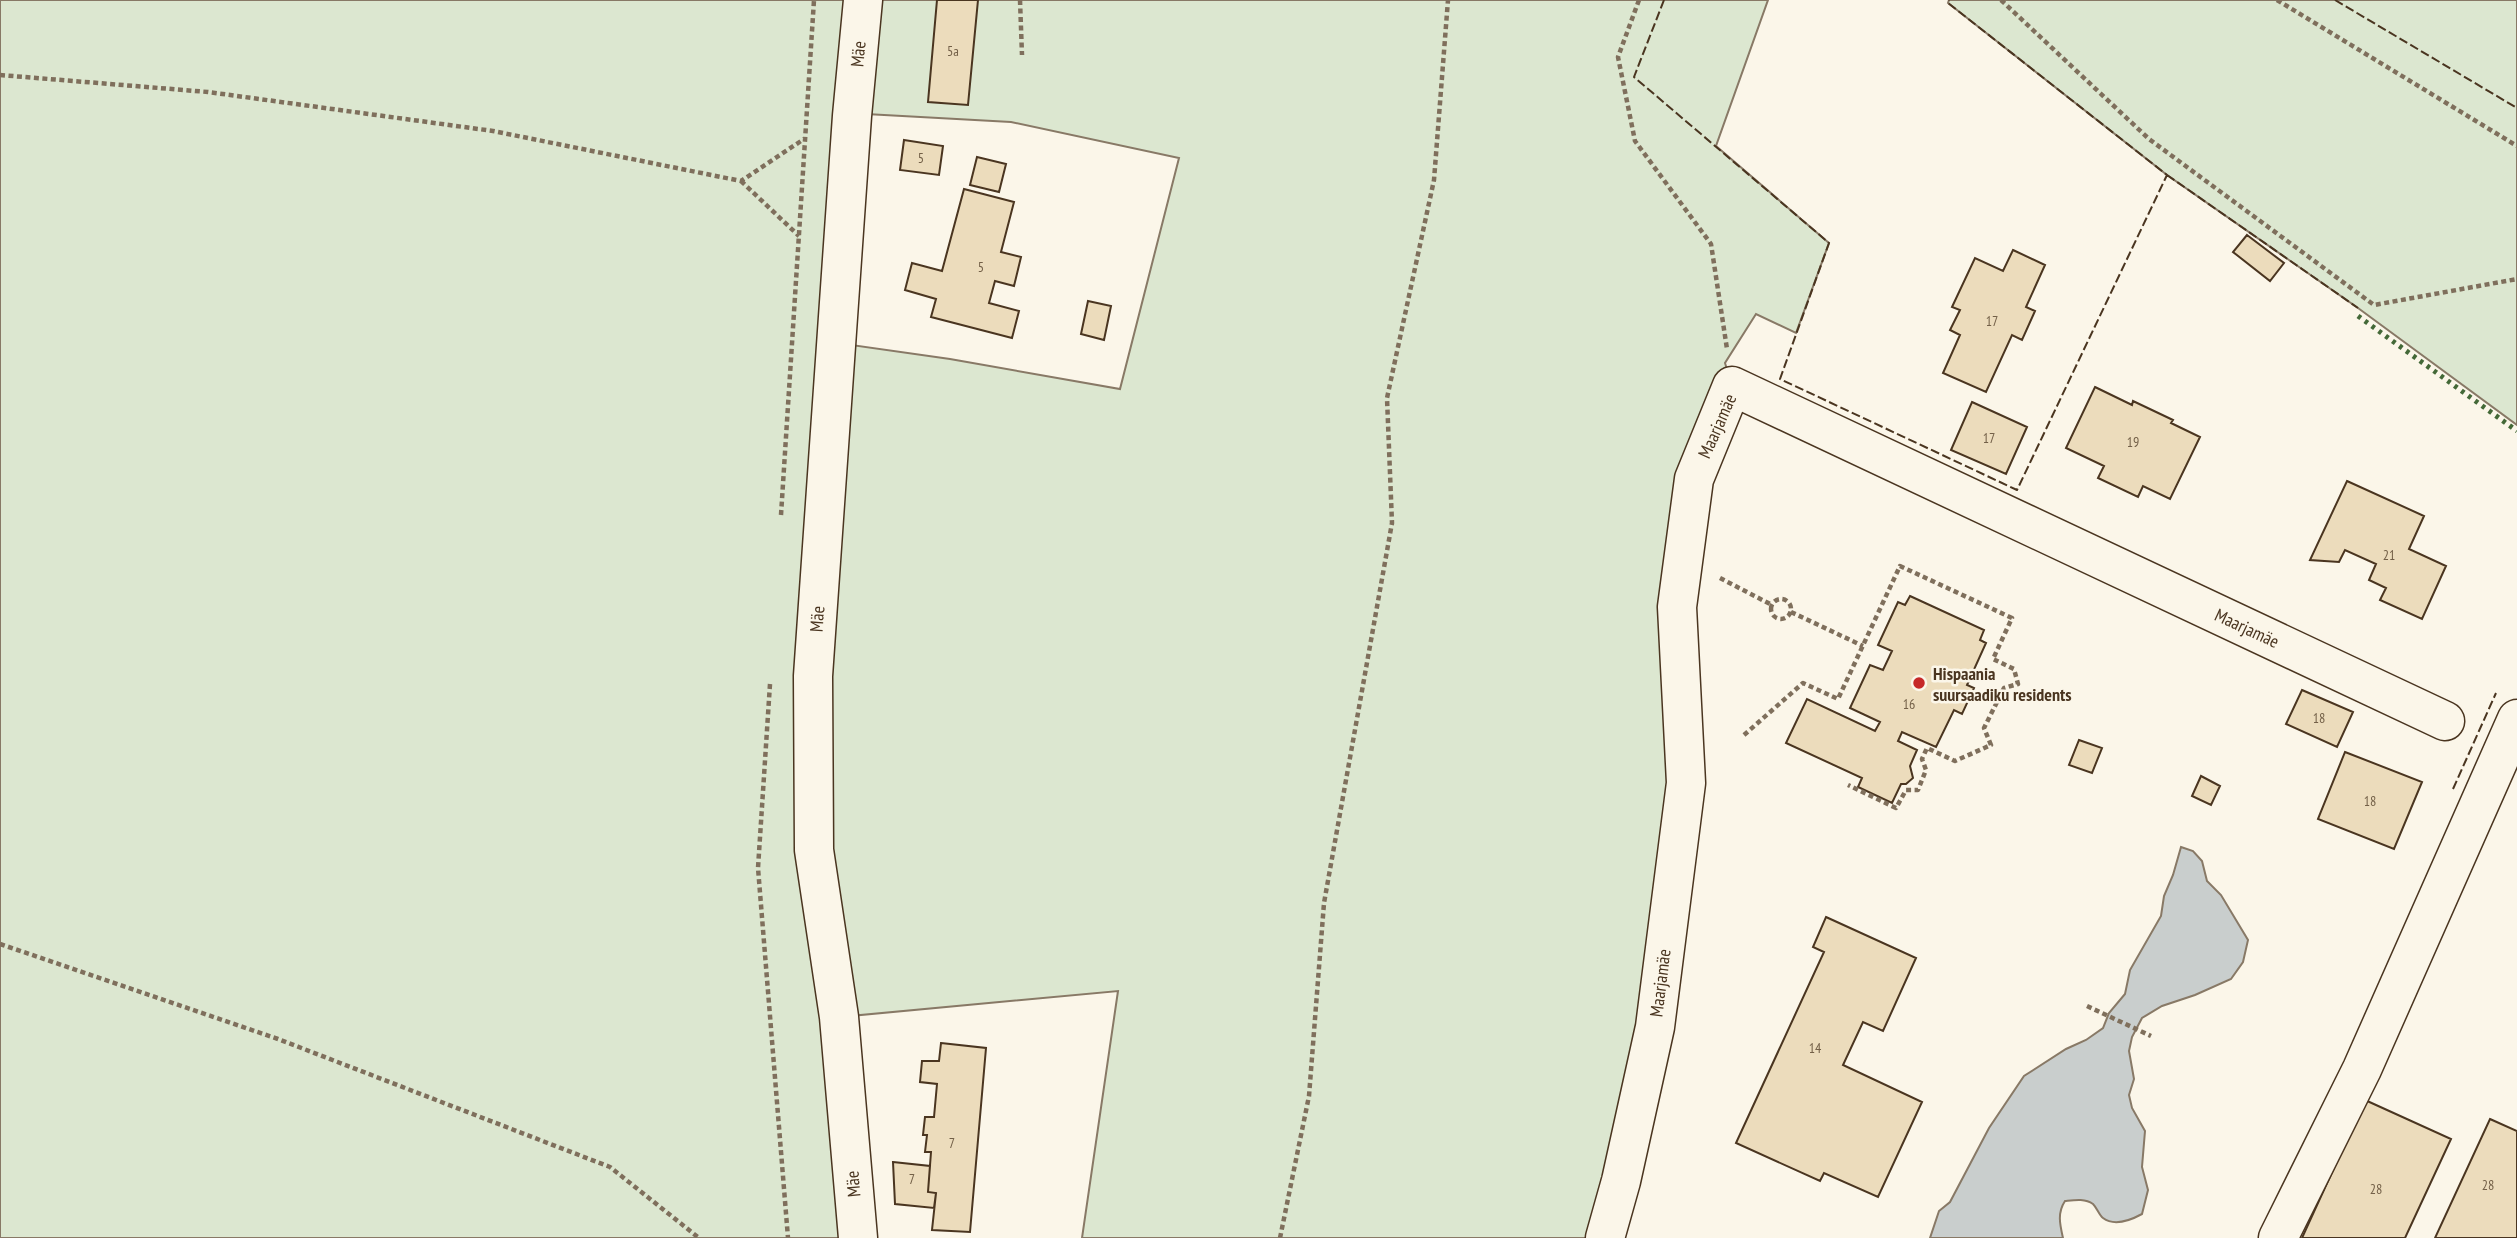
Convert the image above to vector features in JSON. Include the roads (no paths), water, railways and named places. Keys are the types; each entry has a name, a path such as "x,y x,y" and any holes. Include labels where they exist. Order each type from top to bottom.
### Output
{"street":[{"name":"Mäe","path":"858,1238 839,1017 814,850 813,676 852,116 863,0"},
{"name":"Maarjamäe","path":"1605,1238 1621,1181 1655,1027 1686,783 1677,607 1694,479 1732,386 2445,721"},
{"path":"2278,1238 2362,1069 2513,738"}],"place":[{"name":"Hispaania suursaadiku residents","path":"1919,683"}]}
